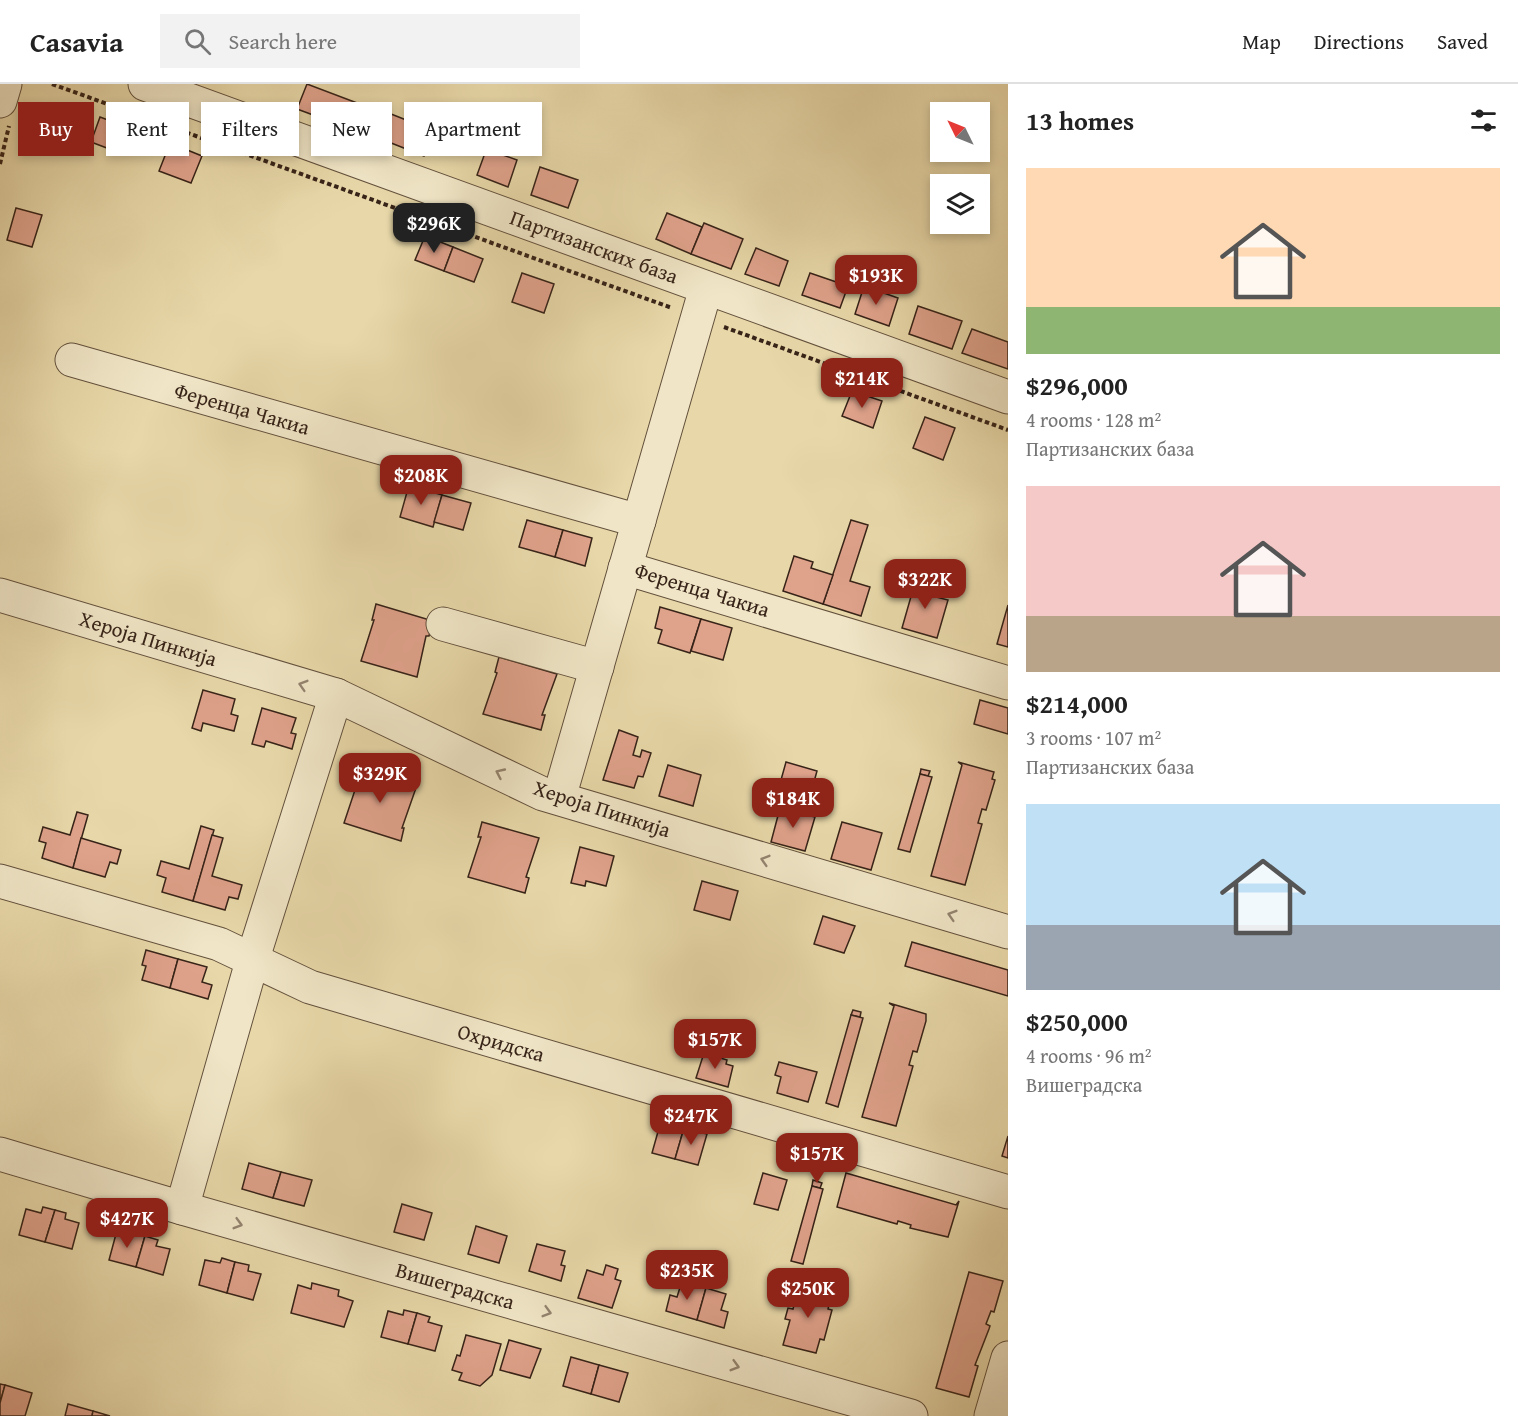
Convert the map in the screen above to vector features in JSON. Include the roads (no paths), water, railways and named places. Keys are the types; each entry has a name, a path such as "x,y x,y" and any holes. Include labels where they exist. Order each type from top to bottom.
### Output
{"street":[{"path":"0,101 5,84"},
{"name":"Партизанских база","path":"145,84 702,303 1008,397"},
{"path":"639,521 702,303"},
{"name":"Ференца Чакиа","path":"72,360 639,521 625,568 1008,683"},
{"path":"559,798 625,568"},
{"name":"Хероја Пинкија","path":"0,595 336,695 543,794 1008,932"},
{"path":"443,624 597,667"},
{"path":"182,1208 253,958 336,695"},
{"name":"Охридска","path":"0,881 219,944 253,958 280,974 310,987 1008,1192"},
{"name":"Вишеградска","path":"0,1154 911,1416"},
{"path":"991,1416 1008,1358"}]}
